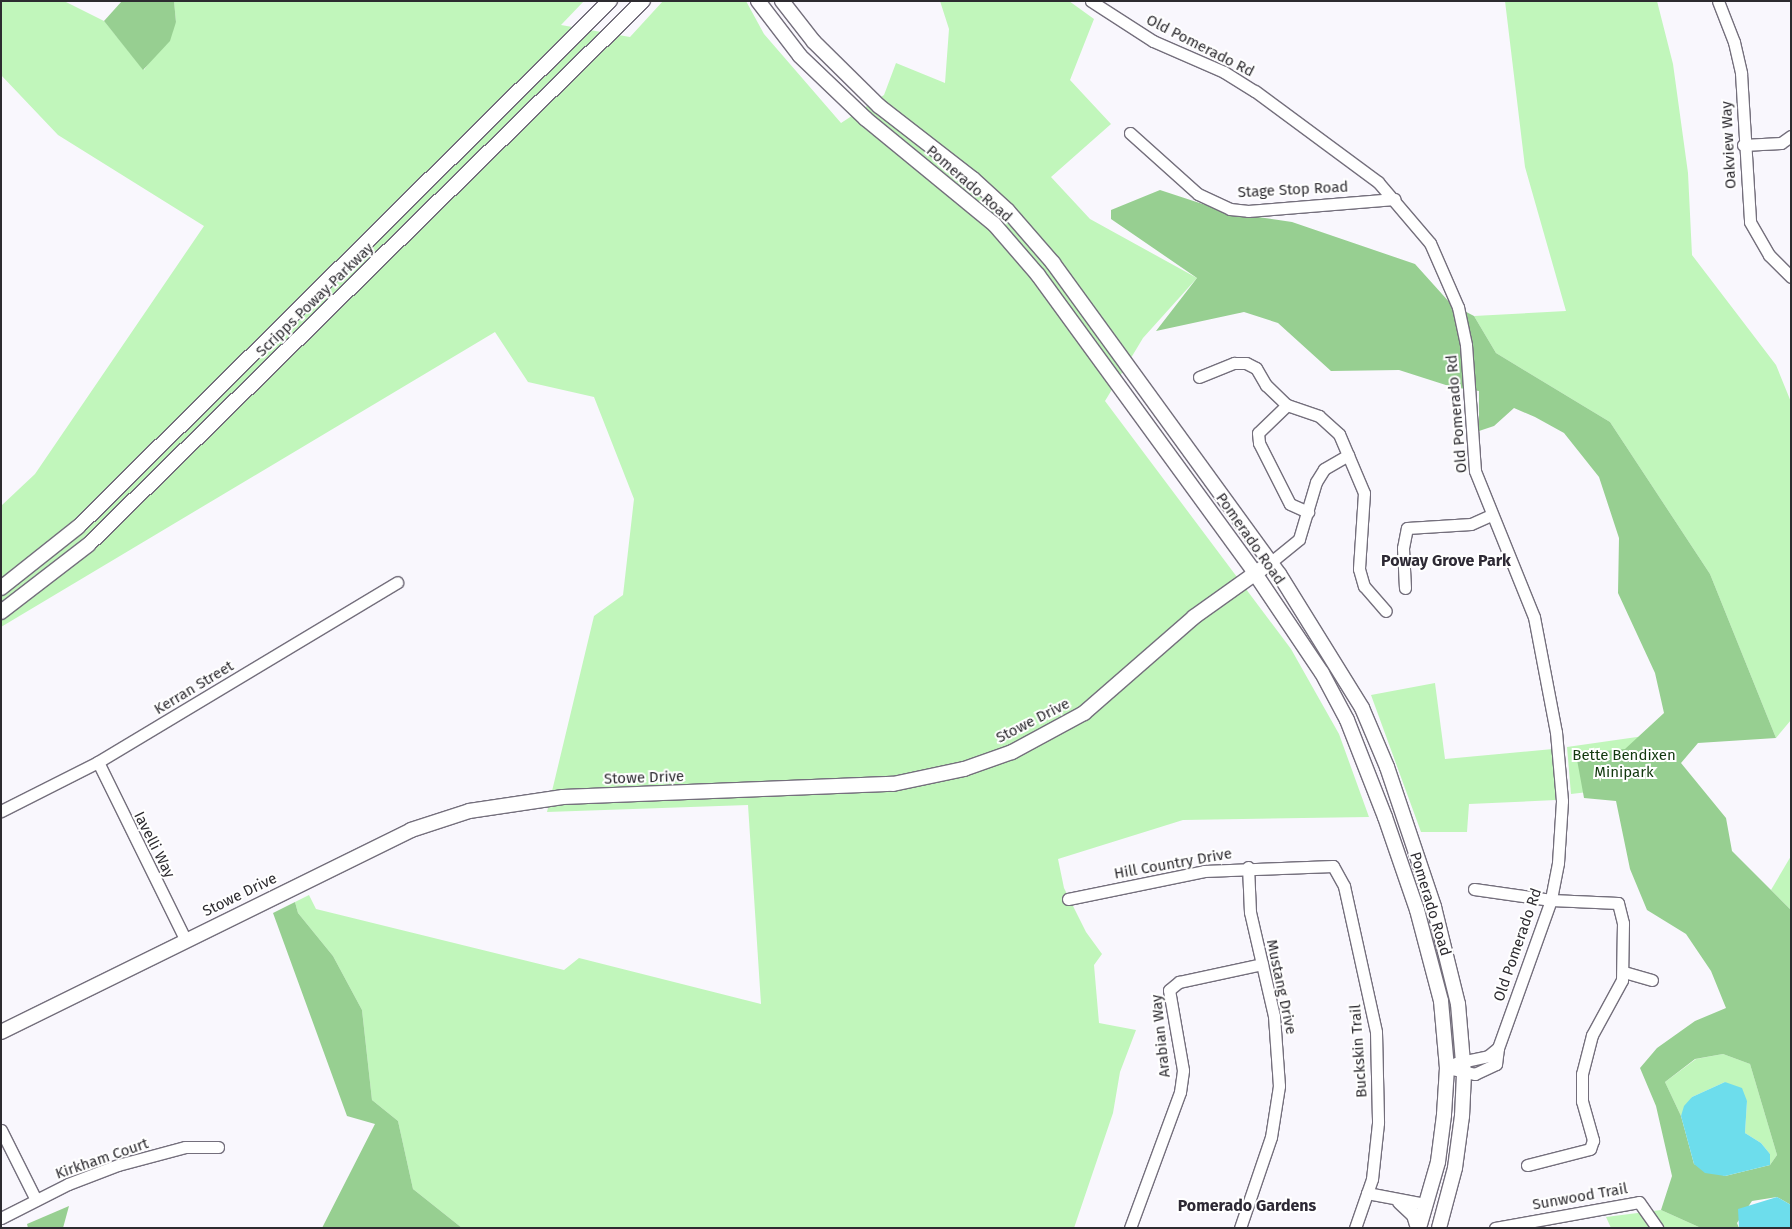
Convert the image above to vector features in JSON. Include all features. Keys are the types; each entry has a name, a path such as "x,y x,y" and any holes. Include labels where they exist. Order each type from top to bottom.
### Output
{"main road":[{"name":"Scripps Poway Parkway","path":"1,588 78,527 610,1"},
{"name":"Scripps Poway Parkway","path":"1,612 88,546 643,1"},
{"name":"Pomerado Road","path":"758,1 800,56 866,119 994,224 1070,316 1254,573 1322,673 1369,773 1418,910 1440,1001 1447,1068 1438,1162 1419,1228"},
{"name":"Pomerado Road","path":"782,1 814,42 880,106 973,179 1031,237 1092,314 1271,562 1362,708 1387,767 1452,970 1464,1074 1455,1168 1439,1228"},
{"name":"Stowe Drive","path":"1,1032 411,830 478,809 564,797 893,784 964,769 1012,752 1084,713 1194,617 1271,562"},
{"path":"1400,1202 1414,1215 1419,1228"},
{"path":"1426,1204 1435,1218 1433,1228"}],"street":[{"name":"Old Pomerado Rd","path":"1091,1 1153,41 1224,72 1255,91 1371,176 1395,199 1430,243 1458,307 1466,345 1475,471 1490,515 1534,617 1556,732 1562,814 1550,900 1498,1048 1499,1057 1490,1070 1464,1074 1447,1068"},
{"name":"Oakview Way","path":"1718,1 1734,42 1741,73 1743,145 1750,222 1769,255 1791,277"},
{"name":"Stage Stop Road","path":"1130,133 1198,194 1230,209 1248,211 1395,199"},
{"path":"1743,145 1782,143 1791,136"},
{"path":"1199,377 1234,363 1246,363 1256,368 1266,385 1287,405 1329,422 1348,455 1366,507 1359,569 1364,586 1386,610"},
{"path":"1287,405 1258,433 1259,443 1290,504 1308,512"},
{"path":"1271,562 1299,538 1324,469 1348,455"},
{"path":"1405,588 1403,548 1408,528 1471,524 1490,515"},
{"name":"Kerran Street","path":"1,811 98,762 397,582"},
{"name":"Iavelli Way","path":"98,762 185,940"},
{"name":"Hill Country Drive","path":"1068,899 1204,871 1248,867 1320,865 1333,866 1339,874"},
{"name":"Mustang Drive","path":"1240,1228 1264,1161 1279,1086 1274,1016 1250,912 1248,867"},
{"name":"Buckskin Trail","path":"1339,874 1372,1004 1376,1032 1378,1123 1367,1193 1355,1228"},
{"path":"1474,888 1550,900 1618,903 1621,910 1625,937 1624,972 1592,1035 1584,1064 1582,1097 1592,1135 1590,1149 1582,1153 1527,1165"},
{"name":"Arabian Way","path":"1130,1228 1180,1092 1183,1070 1169,990 1179,982 1262,964"},
{"path":"1624,972 1652,980"},
{"path":"1447,1068 1463,1059 1488,1056 1498,1048"},
{"path":"1,1130 36,1200"},
{"name":"Kirkham Court","path":"1,1218 36,1200 118,1165 185,1148 218,1146"},
{"path":"1367,1193 1400,1202 1426,1204"},
{"name":"Sunwood Trail","path":"1495,1228 1639,1202 1657,1228"}],"green space":[{"path":"64,1 104,21 144,70 176,22 174,1 584,1 561,25 630,37 663,1 746,1 764,34 841,123 884,95 896,63 945,83 949,29 940,1 1069,1 1094,19 1070,80 1111,124 1051,177 1090,219 1197,278 1143,338 1105,401 1291,649 1339,734 1369,817 1183,820 1058,859 1064,888 1086,932 1102,954 1094,965 1099,1023 1136,1030 1120,1072 1113,1113 1074,1228 462,1228 413,1189 398,1121 372,1100 362,1010 333,956 298,913 295,902 309,895 316,909 564,970 579,958 761,1004 748,805 547,812 594,616 623,595 634,499 594,397 528,382 495,332 1,627 1,506 35,474 204,226 58,135 1,75 1,2"},
{"path":"122,1 174,1 176,22 170,41 143,70 104,21"},
{"path":"1505,1 1657,1 1673,64 1688,173 1692,255 1776,365 1791,402 1791,720 1776,738 1710,574 1610,422 1496,353 1474,316 1566,311 1525,167"},
{"path":"1160,190 1230,213 1292,222 1415,264 1451,304 1474,316 1496,353 1610,422 1710,574 1776,738 1698,743 1681,763 1726,818 1732,851 1791,910 1791,1205 1777,1197 1752,1201 1737,1223 1739,1228 1701,1228 1661,1210 1672,1176 1656,1106 1640,1068 1657,1048 1695,1021 1726,1008 1711,971 1686,934 1647,910 1630,869 1616,801 1584,798 1576,754 1625,749 1664,713 1655,673 1618,593 1619,538 1599,477 1564,433 1535,417 1514,408 1494,426 1479,431 1479,391 1452,387 1399,370 1331,371 1278,323 1244,312 1156,331 1197,278 1111,219 1111,210","holes":["1723,1054 1750,1064 1777,1155 1770,1165 1725,1176 1694,1164 1681,1116 1665,1082 1695,1059"]},
{"path":"1435,683 1445,759 1553,749 1556,800 1469,804 1467,832 1421,832 1371,695"},
{"name":"Bette Bendixen Minipark","path":"1651,735 1648,785 1571,794 1567,747"},
{"path":"1791,856 1791,910 1771,890"},
{"path":"295,902 298,913 333,956 362,1010 372,1100 398,1121 413,1189 462,1228 322,1228 375,1124 347,1116 273,913"},
{"path":"1723,1054 1750,1064 1777,1155 1770,1165 1770,1154 1761,1143 1745,1133 1747,1101 1725,1082 1692,1097 1681,1116 1665,1082 1696,1059"},
{"path":"69,1206 63,1228 28,1228 27,1224"},
{"path":"1661,1210 1701,1228 1611,1228 1606,1217"}],"water":[{"path":"1725,1082 1742,1088 1747,1101 1745,1133 1761,1143 1770,1154 1770,1165 1725,1176 1705,1173 1694,1164 1681,1116 1684,1106 1692,1097"},
{"path":"1777,1197 1791,1205 1791,1228 1739,1228 1738,1209"}],"district":[{"name":"Poway Grove Park","path":"1446,561"},
{"name":"Pomerado Gardens","path":"1247,1206"}]}
